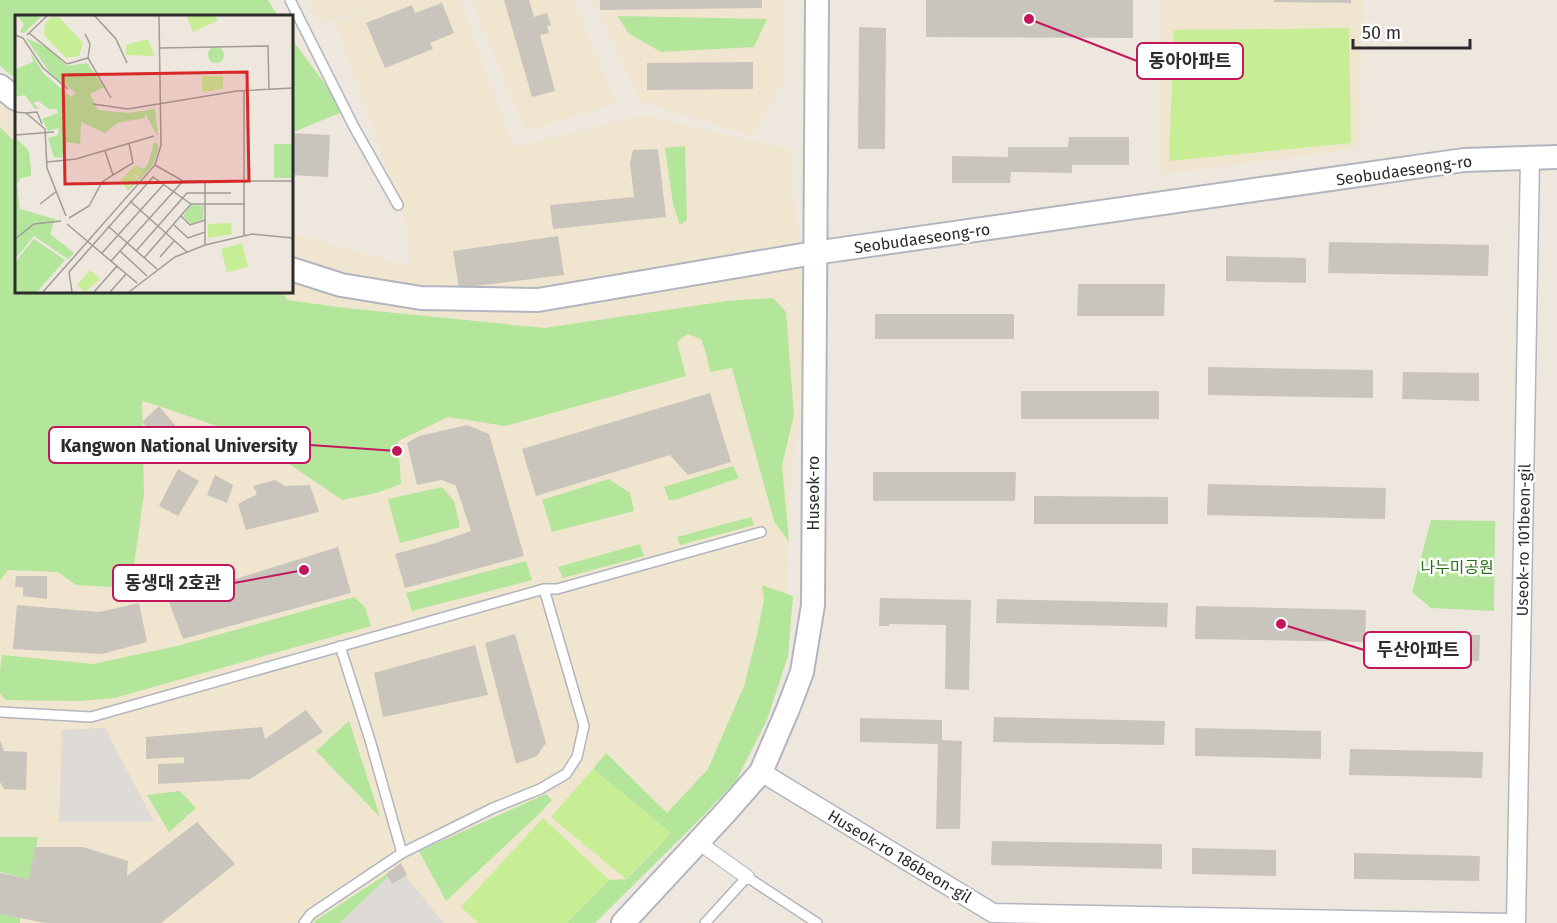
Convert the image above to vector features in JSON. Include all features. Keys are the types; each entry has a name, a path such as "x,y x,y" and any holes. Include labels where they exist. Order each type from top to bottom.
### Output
{"street":[{"name":"Huseok-ro","path":"623,923 761,772 802,672 813,605 817,0"},
{"path":"0,86 15,98"},
{"name":"Seobudaeseong-ro","path":"292,269 341,285 421,298 538,300 814,253 1464,160 1557,157"},
{"name":"Useok-ro 101beon-gil","path":"1516,923 1530,158"},
{"name":"Huseok-ro 186beon-gil","path":"761,772 989,918 1508,923"},
{"path":"698,842 747,877"}],"lane":[{"path":"290,0 354,127 398,205"},
{"path":"0,712 91,717 544,589 558,589 761,532"},
{"path":"304,923 311,914 402,853 493,807 540,789 566,774 577,757 584,726 544,589"},
{"path":"340,646 402,853"},
{"path":"705,923 747,877 817,923"}],"shaded area":[{"path":"307,0 396,0 322,24"},
{"path":"401,0 460,0 513,147 643,115 789,149 803,289 800,422 790,480 787,599 711,783 585,923 0,923 0,98 15,112 15,292 292,292 292,233 412,267 407,227 336,22"},
{"path":"471,0 573,0 616,103 526,131"},
{"path":"593,0 783,0 783,83 751,136 641,101"},
{"path":"1161,0 1363,0 1358,148 1159,175"},
{"path":"105,728 154,822 59,822 62,730"},
{"path":"398,867 444,923 340,923"}],"green space":[{"path":"0,0 268,0 277,15 15,15 15,78 0,66"},
{"path":"618,16 767,19 754,47 661,52 628,33"},
{"path":"1349,28 1351,143 1169,161 1174,30"},
{"path":"292,39 345,111 292,133"},
{"path":"0,127 15,142 15,292 282,292 287,300 345,308 544,328 727,301 773,298 786,312 794,415 782,465 789,542 774,521 732,368 710,372 701,339 687,334 677,342 686,376 505,426 448,417 398,441 401,484 376,493 342,500 251,438 142,401 144,493 131,588 76,585 58,572 8,570 0,581"},
{"path":"685,146 687,220 680,225 673,204 665,148"},
{"path":"733,466 739,478 669,500 664,487"},
{"path":"609,479 630,493 634,511 552,532 542,500"},
{"path":"442,487 454,501 460,527 400,543 388,499"},
{"path":"751,517 754,525 680,545 677,537"},
{"name":"나누미공원","path":"1431,520 1495,521 1494,611 1431,608 1412,592"},
{"path":"640,544 644,556 563,578 558,567"},
{"path":"526,561 532,580 412,611 406,593"},
{"path":"762,585 793,596 788,656 767,720 736,781 595,923 567,923 609,880 627,879 671,833 593,769 606,753 667,813 708,769 744,686 764,599"},
{"path":"354,597 365,607 371,626 114,698 80,701 5,700 0,693 2,655 93,664 177,646"},
{"path":"349,721 380,817 316,751"},
{"path":"593,769 671,833 626,879 551,817"},
{"path":"180,791 196,808 169,832 147,795"},
{"path":"546,794 552,800 538,815 446,901 419,851"},
{"path":"543,818 609,880 567,923 478,923 461,907"},
{"path":"0,837 38,837 29,879 0,872"},
{"path":"398,867 340,923 314,923 316,920"},
{"path":"0,914 20,918 20,923 0,923"}],"building":[{"path":"504,0 529,0 534,17 547,13 551,25 547,26 549,33 540,35 555,91 532,97"},
{"path":"600,0 762,0 762,8 600,10"},
{"path":"926,0 1133,0 1133,38 926,37"},
{"path":"1274,0 1351,0 1351,3 1274,2"},
{"path":"442,3 454,33 430,43 433,49 385,68 366,23 412,5 415,13"},
{"path":"859,27 886,28 885,149 858,149"},
{"path":"753,62 753,89 647,90 647,63"},
{"path":"292,133 330,135 328,177 292,175"},
{"path":"1069,137 1129,137 1129,165 1072,165 1072,173 1011,172 1010,183 952,183 952,156 1008,157 1008,147 1068,147"},
{"path":"658,149 666,217 553,229 550,205 634,197 630,163 633,150"},
{"path":"558,236 564,275 459,288 453,251"},
{"path":"1329,242 1489,245 1488,276 1328,273"},
{"path":"1226,256 1306,258 1306,283 1226,281"},
{"path":"1078,284 1165,284 1164,316 1077,316"},
{"path":"875,314 1014,314 1014,339 875,339"},
{"path":"1208,367 1373,370 1373,398 1208,395"},
{"path":"1403,372 1479,373 1479,401 1402,399"},
{"path":"1021,391 1159,391 1159,419 1021,419"},
{"path":"710,393 731,462 688,475 670,455 536,496 522,449"},
{"path":"159,406 195,449 177,460 142,422"},
{"path":"467,425 489,434 524,556 405,588 395,554 471,531 456,486 442,480 417,485 407,443 419,436"},
{"path":"178,469 199,481 178,516 159,506"},
{"path":"873,472 1016,472 1015,501 873,501"},
{"path":"215,475 233,485 227,503 207,495"},
{"path":"275,480 285,486 310,485 319,512 246,530 238,504 257,494 253,486"},
{"path":"1208,484 1386,488 1385,519 1207,515"},
{"path":"1034,496 1168,497 1168,524 1034,524"},
{"path":"338,547 351,593 183,639 168,600"},
{"path":"16,576 47,576 47,599 23,596 23,587 15,587"},
{"path":"880,598 971,600 969,690 945,689 946,625 889,624 889,626 879,626"},
{"path":"997,599 1168,603 1167,627 996,623"},
{"path":"139,603 147,642 102,654 13,649 17,605 99,612"},
{"path":"1196,606 1366,610 1365,642 1195,639"},
{"path":"515,634 546,743 537,756 516,764 485,643"},
{"path":"1395,634 1480,635 1479,661 1395,659"},
{"path":"475,645 488,695 383,717 374,673"},
{"path":"306,710 323,732 250,779 158,784 158,764 184,763 184,757 146,759 146,737 262,727 265,739"},
{"path":"994,717 1165,721 1164,745 993,742"},
{"path":"860,718 942,720 942,740 962,741 960,829 936,829 938,744 860,742"},
{"path":"1195,728 1321,731 1321,759 1195,756"},
{"path":"0,740 4,751 27,752 26,790 4,789 0,782"},
{"path":"1350,749 1483,752 1482,778 1349,775"},
{"path":"197,822 235,864 161,923 46,923 0,914 0,873 29,879 35,847 83,847 128,861 127,876"},
{"path":"992,841 1162,844 1162,869 991,865"},
{"path":"1192,848 1276,850 1276,876 1192,874"},
{"path":"1354,853 1480,856 1479,881 1354,879"},
{"path":"401,863 407,875 392,884 386,874"}],"place":[{"name":"동아아파트","path":"1029,19"},
{"name":"Kangwon National University","path":"397,451"},
{"name":"동생대 2호관","path":"304,570"},
{"name":"두산아파트","path":"1281,624"}]}
